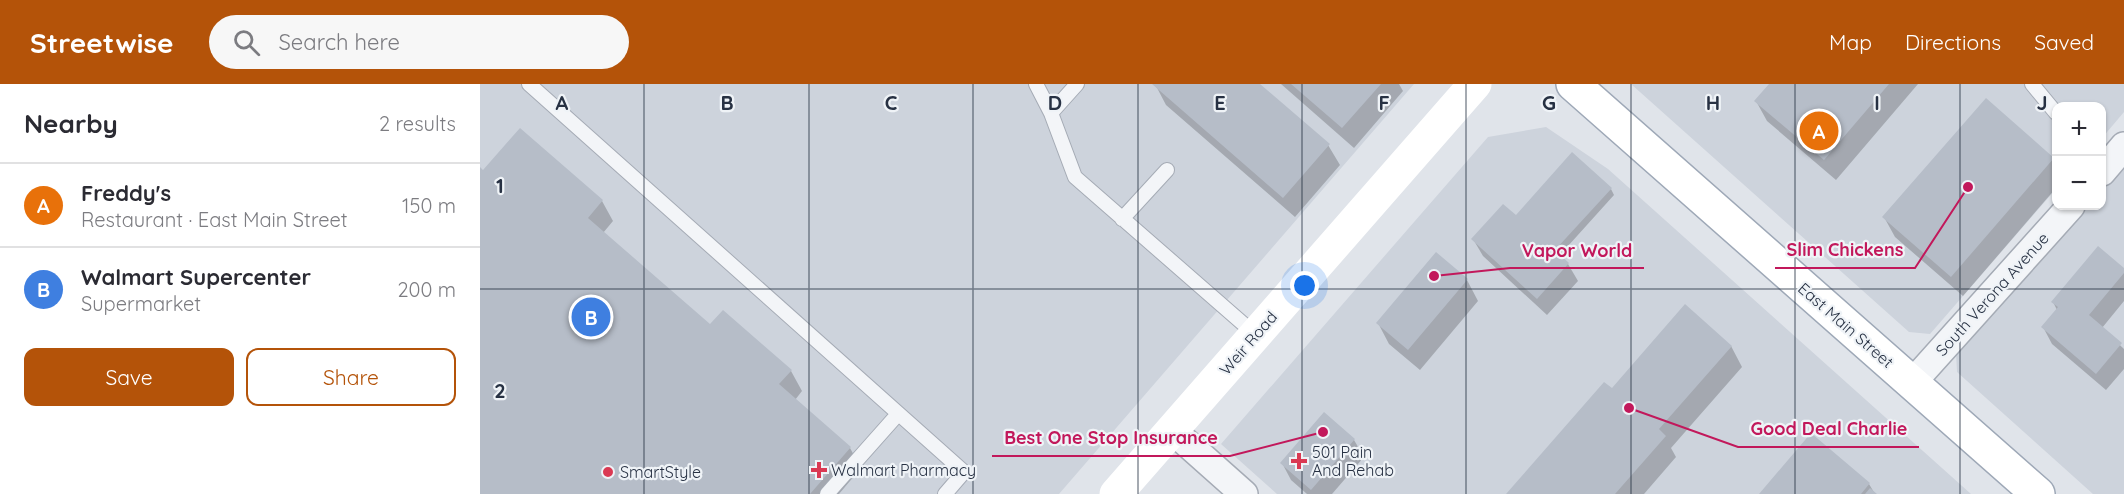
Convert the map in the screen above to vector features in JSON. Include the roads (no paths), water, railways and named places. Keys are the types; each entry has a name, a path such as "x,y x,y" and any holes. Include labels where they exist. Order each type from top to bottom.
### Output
{"main road":[{"name":"Weir Road","path":"1116,494 1475,84"},
{"name":"East Main Street","path":"1572,84 2038,494"}],"street":[{"path":"2106,165 2124,146"},
{"name":"South Verona Avenue","path":"1912,383 2067,210"},
{"path":"1172,430 1244,494"}],"lane":[{"path":"529,84 964,472 945,494"},
{"path":"1036,84 1051,113 1075,177 1256,335"},
{"path":"1051,113 1077,84"},
{"path":"2032,84 2052,108"},
{"path":"1122,219 1167,170"},
{"path":"827,494 898,414"}],"place":[{"name":"Freddy's","path":"1819,131"},
{"name":"Slim Chickens","path":"1968,187"},
{"name":"Vapor World","path":"1434,276"},
{"name":"Walmart Supercenter","path":"591,317"},
{"name":"Good Deal Charlie","path":"1629,408"},
{"name":"Best One Stop Insurance","path":"1323,432"},
{"name":"501 Pain And Rehab","path":"1299,461"},
{"name":"Walmart Pharmacy","path":"819,470"},
{"name":"SmartStyle","path":"608,472"}]}
